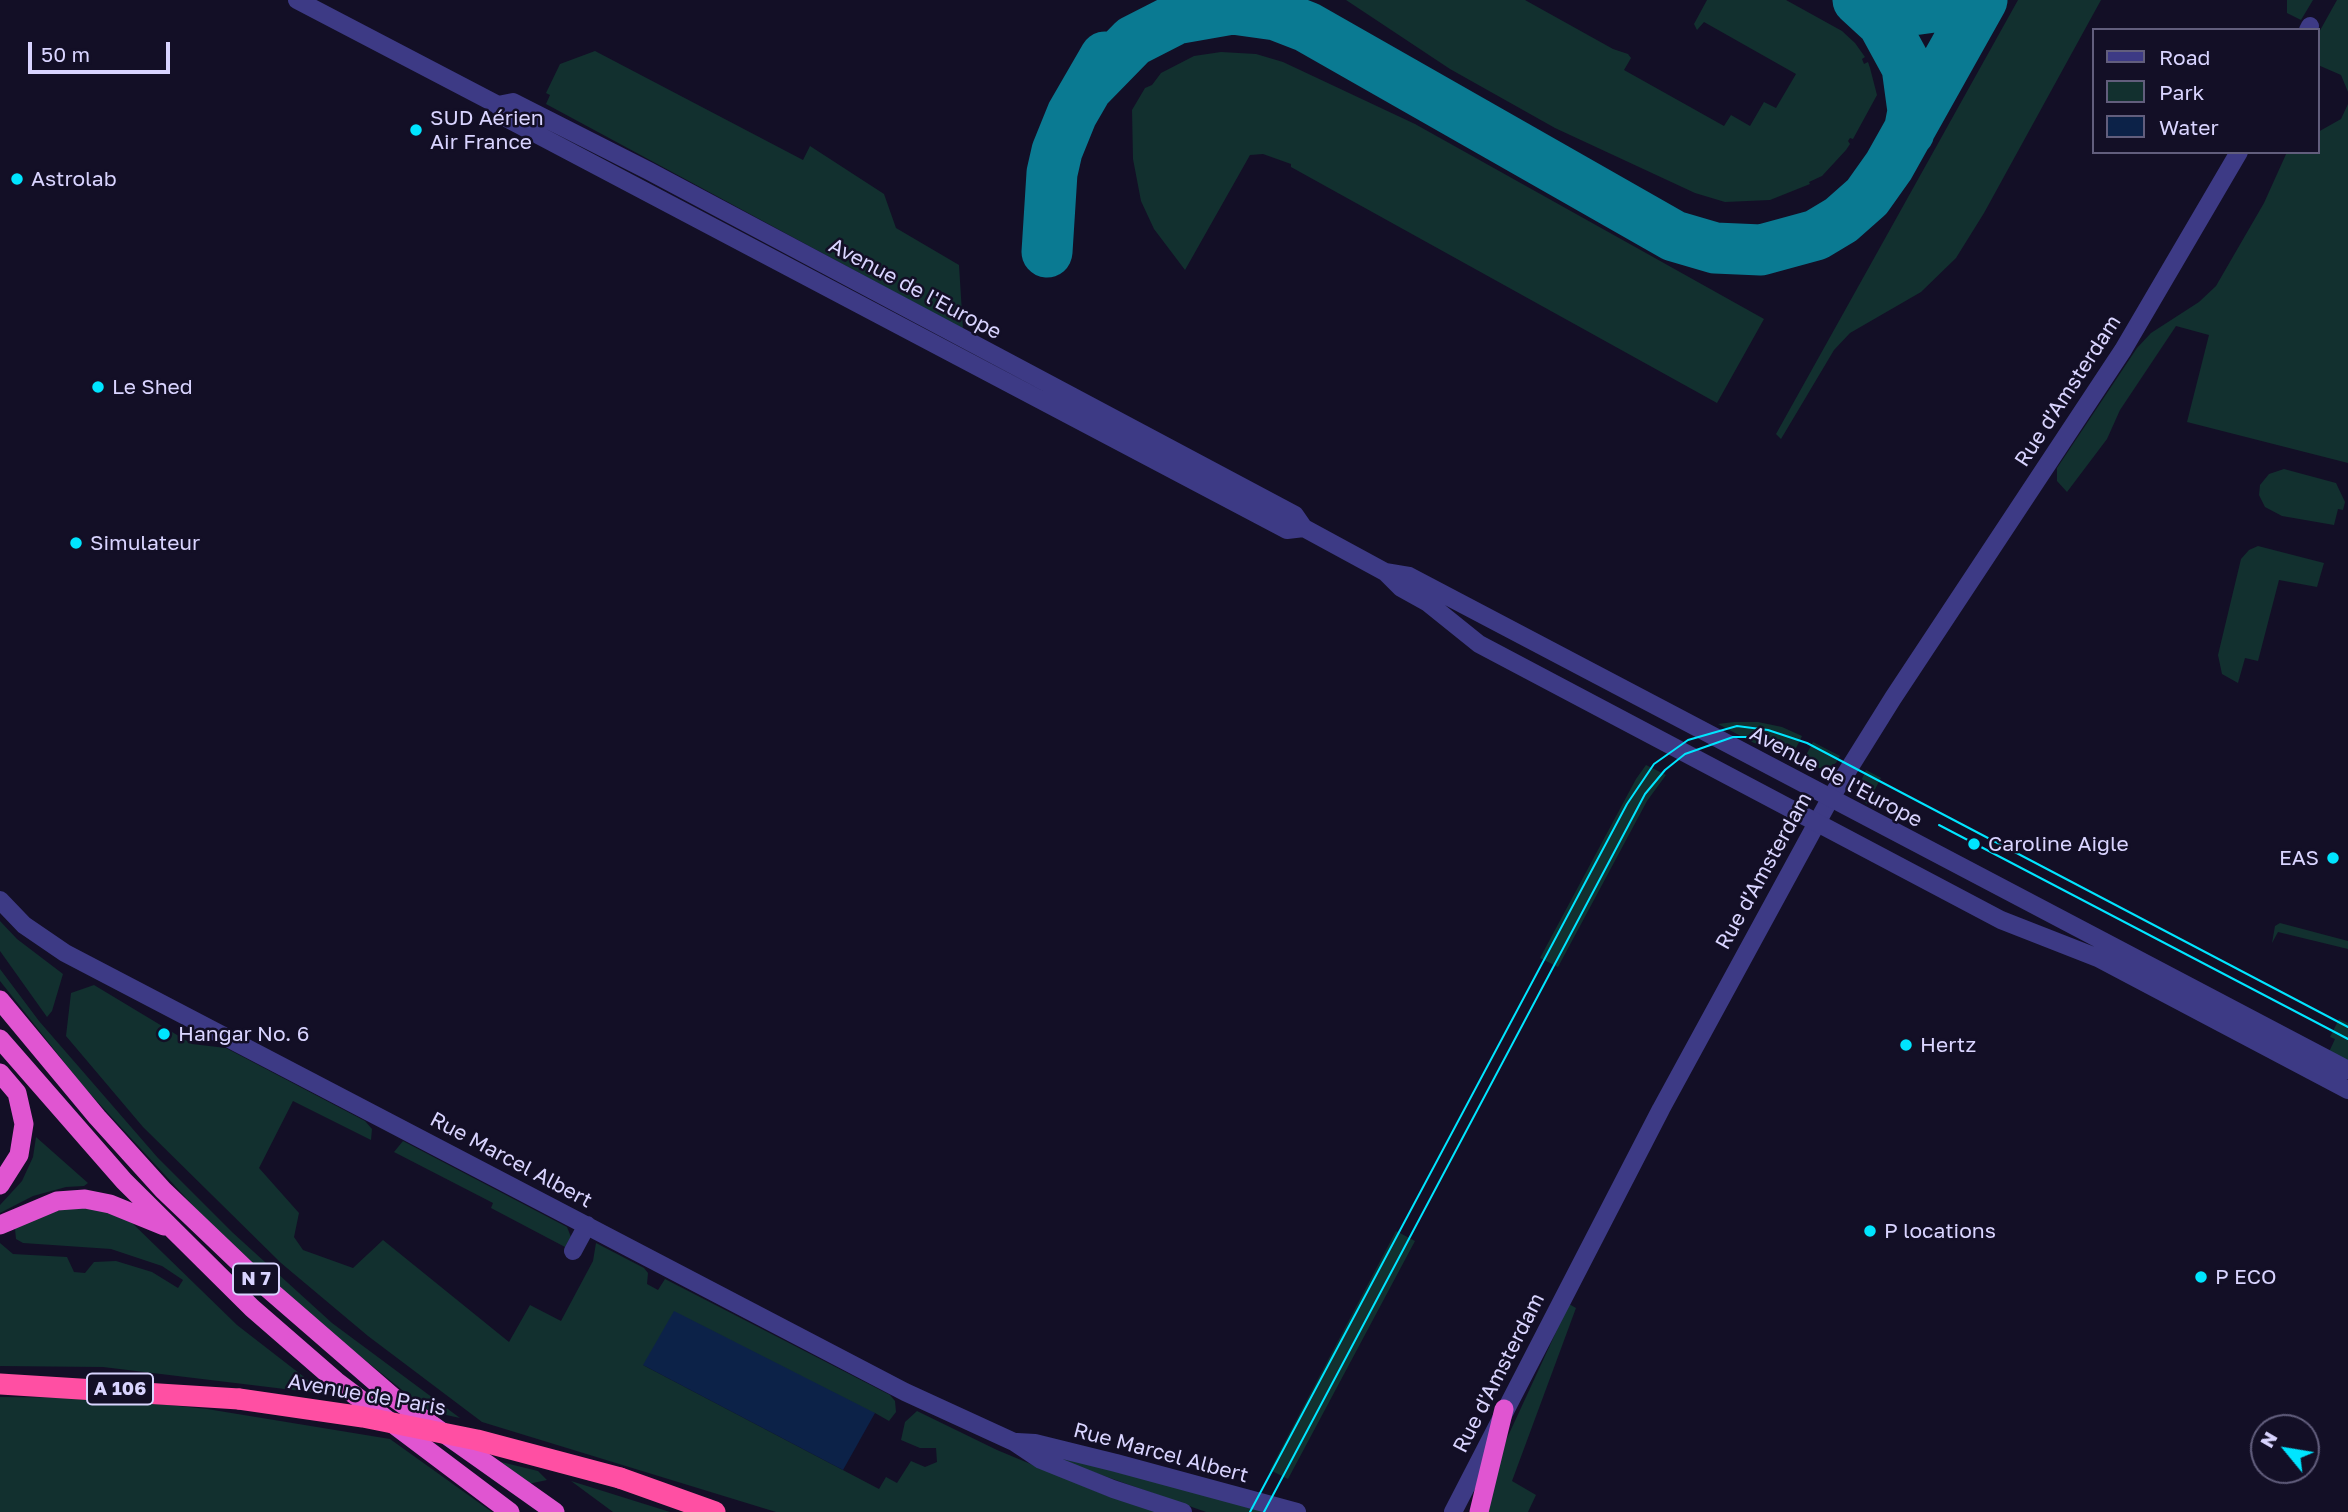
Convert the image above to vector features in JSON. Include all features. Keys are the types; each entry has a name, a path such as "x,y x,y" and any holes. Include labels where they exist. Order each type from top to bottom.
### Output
{"highway":[{"name":"N 7","path":"0,1000 97,1117 163,1189 251,1274 394,1398 483,1464 555,1512"},
{"name":"N 7","path":"0,1040 124,1181 252,1308 336,1381 510,1512"},
{"path":"0,1073 17,1093 24,1124 19,1155 0,1185"},
{"path":"0,1225 57,1201 85,1199 110,1204 170,1228"},
{"name":"Avenue de Paris","path":"0,1384 239,1399 363,1417 477,1440 620,1478 715,1512"},
{"path":"1479,1512 1504,1409"}],"street":[{"name":"Avenue de l'Europe","path":"298,0 498,105 508,119 1287,530 1304,528 1385,572 1409,576 2348,1070"},
{"name":"Rue d'Amsterdam","path":"1453,1512 1504,1409 1713,1012 1816,823 1892,698 2123,350 2238,154"},
{"path":"1385,572 1401,588 1428,603 1479,644 2001,920 2105,962 2348,1090"},
{"path":"1654,738 1667,713"},
{"name":"Rue Marcel Albert","path":"0,900 24,925 65,953 905,1392 1014,1442 1041,1460 1183,1512"},
{"path":"573,1251 587,1225"},
{"name":"Rue Marcel Albert","path":"1014,1442 1035,1443 1297,1512"},
{"name":"Rue d'Amsterdam","path":"1439,1512 1462,1495"}],"green space":[{"path":"1346,0 1525,0 1613,49 1628,54 1631,58 1624,70 1724,126 1731,115 1750,126 1764,102 1776,108 1796,74 1704,22 1697,30 1694,24 1707,0 1786,0 1842,31 1855,43 1865,57 1862,59 1864,64 1868,62 1877,95 1853,139 1848,141 1850,144 1846,150 1822,176 1809,182 1810,184 1770,200 1725,202 1695,193 1555,128 1450,69"},
{"path":"2018,0 2101,0 1984,213 1956,258 1921,292 1850,333 1834,350 1781,439 1776,434"},
{"path":"2287,0 2313,0 2301,20 2287,13"},
{"path":"2337,0 2348,0 2348,92 2341,75 2320,66 2320,30"},
{"path":"595,51 803,160 810,146 884,194 896,228 959,265 963,329 546,104 550,95 546,93 560,64"},
{"path":"1221,52 1256,54 1283,62 1415,124 1764,319 1717,403 1291,167 1291,164 1263,154 1250,155 1185,270 1154,229 1141,201 1133,159 1132,110 1145,88 1152,85 1161,73 1194,56"},
{"path":"2348,104 2348,463 2187,422 2209,335 2176,326 2120,410 2107,439 2067,492 2057,481 2057,468 2137,348 2151,333 2199,302 2216,286 2264,203 2286,154 2320,154 2320,131 2341,119"},
{"path":"2284,469 2336,483 2345,502 2343,510 2338,509 2334,525 2282,516 2265,507 2259,495 2260,485 2269,474"},
{"path":"2258,546 2324,563 2317,587 2279,580 2258,661 2245,658 2238,683 2222,674 2218,655 2241,559 2249,550"},
{"path":"1758,722 1782,727 1802,736 1793,754 1754,743 1718,724"},
{"path":"1813,742 1840,756 1836,763 1824,770 1803,761"},
{"path":"1646,765 1666,775 1647,801 1558,967 1540,958"},
{"path":"1866,770 1881,778 1867,804 1860,799 1857,790"},
{"path":"0,921 17,939 63,974 52,1011 47,1017 0,951"},
{"path":"2280,923 2348,941 2348,949 2278,932 2272,943 2275,926"},
{"path":"0,969 39,1021 158,1158 232,1232 332,1323 460,1418 428,1411 297,1305 198,1211 83,1086 0,981"},
{"path":"94,985 192,1044 226,1048 365,1121 372,1129 371,1140 293,1101 259,1168 299,1213 294,1237 303,1250 353,1268 383,1240 509,1342 530,1305 561,1321 593,1261 596,1243 644,1268 648,1273 647,1284 658,1290 665,1279 890,1395 895,1401 896,1412 889,1421 875,1413 643,1365 879,1489 886,1477 897,1483 911,1461 925,1467 937,1462 936,1448 920,1448 901,1440 905,1422 917,1411 997,1450 1105,1495 1161,1512 776,1512 482,1422 368,1336 281,1263 143,1127 66,1036 71,993"},
{"path":"2339,1019 2348,1023 2348,1062 2329,1052 2335,1039 2330,1037"},
{"path":"36,1137 88,1183 33,1196 0,1213 0,1205 22,1181 33,1157"},
{"path":"403,1141 567,1227 571,1237 565,1247 491,1208 493,1203 394,1152"},
{"path":"85,1205 127,1218 237,1325 326,1394 103,1367 0,1366 0,1243 13,1254 67,1257 74,1272 85,1273 94,1262 116,1261 152,1272 178,1288 183,1280 162,1266 111,1249 23,1243 16,1239 15,1229 18,1225 40,1214"},
{"path":"1396,1231 1415,1241 1288,1479 1270,1470"},
{"path":"1569,1304 1576,1308 1512,1481 1536,1495 1528,1512 1487,1512 1502,1449"},
{"path":"0,1397 99,1398 207,1409 390,1439 492,1512 0,1512"},
{"path":"1061,1457 1268,1512 1206,1512 1059,1460"},
{"path":"493,1460 538,1471 547,1480 528,1484"},
{"path":"571,1481 670,1512 613,1512"}],"water":[{"path":"674,1311 875,1413 843,1470 643,1365"}],"taxiway":[{"path":"1858,0 1883,23 1907,67 1913,111 1909,132"},
{"path":"1859,0 1883,9 1905,11 1941,6 1957,0"},
{"path":"1090,85 1133,41 1176,19 1233,9 1276,15 1307,27 1674,236 1715,248 1761,250 1816,235 1841,220 1867,197 1889,166 1982,0"},
{"path":"1047,252 1052,173 1057,151 1072,114 1105,57"}],"tram line":[{"path":"1250,1512 1627,804 1654,764 1688,740 1737,726 1768,730 1807,743 2348,1027"},
{"path":"1264,1512 1645,794 1665,770 1685,754 1733,737 1746,737"},
{"path":"1939,825 2348,1039"}],"place":[{"name":"SUD Aérien Air France","path":"416,130"},
{"name":"Astrolab","path":"17,179"},
{"name":"Le Shed","path":"98,387"},
{"name":"Simulateur","path":"76,543"},
{"name":"Caroline Aigle","path":"1974,844"},
{"name":"EAS","path":"2333,858"},
{"name":"Hangar No. 6","path":"164,1034"},
{"name":"Hertz","path":"1906,1045"},
{"name":"P locations","path":"1870,1231"},
{"name":"P ECO","path":"2201,1277"}]}
